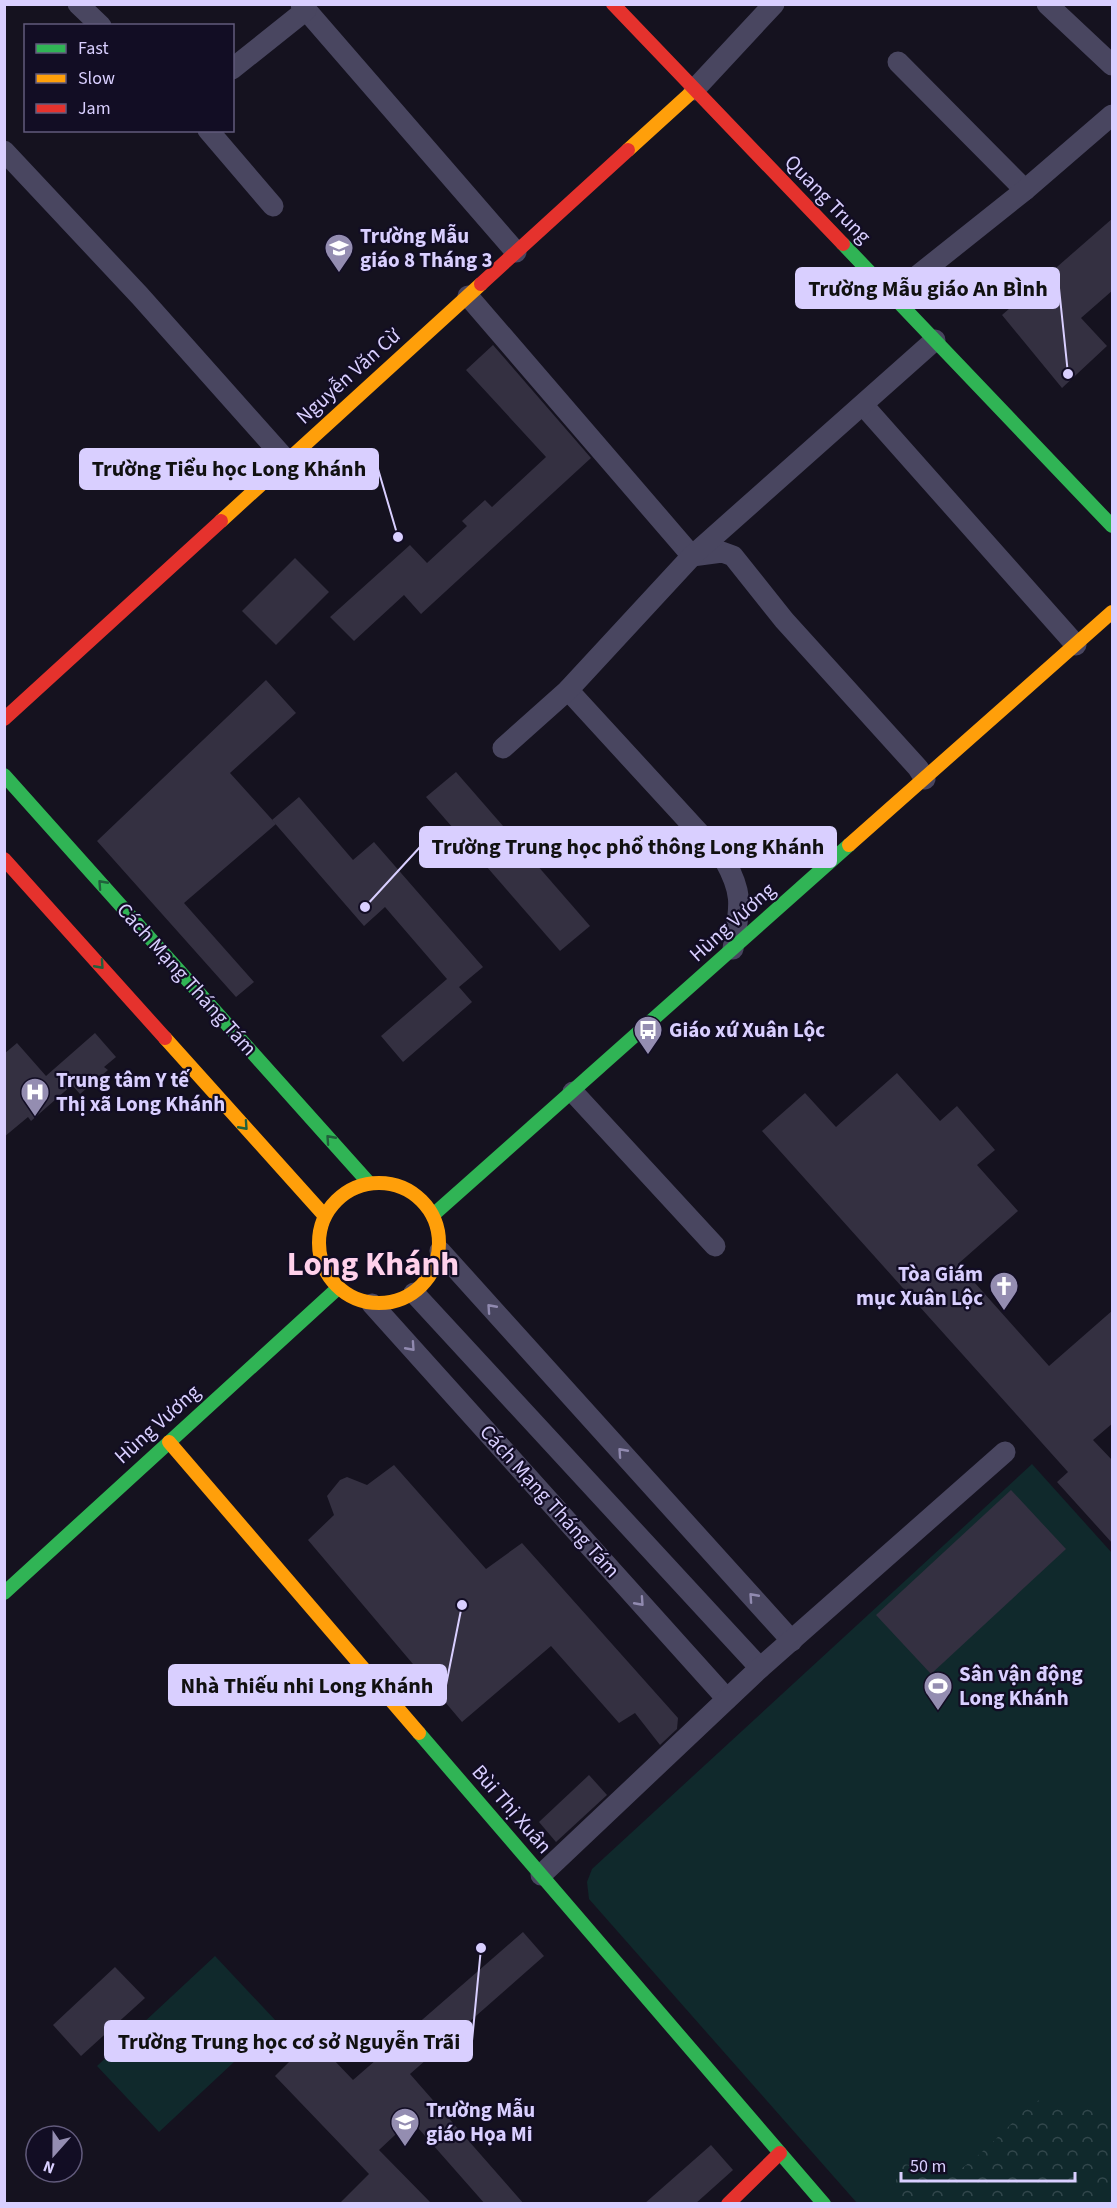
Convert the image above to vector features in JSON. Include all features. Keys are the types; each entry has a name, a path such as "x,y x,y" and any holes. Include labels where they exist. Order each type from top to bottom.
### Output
{"street":[{"path":"78,4 99,24"},
{"name":"Quang Trung","path":"613,4 1113,526"},
{"path":"694,90 774,4"},
{"path":"1047,4 1113,65"},
{"path":"234,67 303,7 516,252"},
{"path":"898,62 1025,190"},
{"name":"Nguyễn Văn Cừ","path":"4,719 694,90"},
{"path":"892,296 1025,190 1113,115"},
{"path":"210,132 273,206"},
{"path":"4,151 140,296 287,461"},
{"path":"468,296 692,556"},
{"path":"503,748 568,690 692,556 935,340"},
{"path":"863,405 1076,645"},
{"path":"692,556 722,552 733,556 784,620 918,768 925,779"},
{"name":"Hùng Vương","path":"433,1215 1113,612"},
{"path":"568,690 725,861 738,884 739,906 733,949"},
{"name":"Cách Mạng Tháng Tám","path":"4,775 369,1183"},
{"path":"4,859 324,1215"},
{"path":"573,1092 715,1246"},
{"path":"369,1183 394,1184 417,1196 433,1215 439,1233 440,1251 435,1267 426,1282 414,1293 401,1300 372,1304 354,1299 338,1288 323,1267 318,1241 324,1215 343,1194 369,1183"},
{"path":"440,1251 792,1641"},
{"name":"Hùng Vương","path":"4,1593 338,1288"},
{"name":"Cách Mạng Tháng Tám","path":"414,1293 760,1668"},
{"name":"Cách Mạng Tháng Tám","path":"372,1304 727,1699"},
{"name":"Bùi Thị Xuân","path":"169,1442 824,2204"},
{"path":"541,1875 760,1668 1005,1452"},
{"path":"728,2204 780,2153"}],"green space":[{"name":"Sân vận động Long Khánh","path":"1032,1464 1112,1553 1112,2203 857,2203 589,1899 587,1882 592,1869"},
{"path":"215,1956 277,2022 159,2132 97,2066"},
{"path":"1040,2100 1056,2106 1071,2108 1102,2103 1112,2113 1111,2203 896,2203 896,2171 903,2164 913,2166 933,2177 946,2177 972,2160 1032,2103"}],"building":[{"path":"1113,218 1113,290 1081,318 1107,346 1062,388 1002,315"},
{"path":"493,345 591,458 421,614 404,595 354,641 330,617 410,545 427,563 467,526 462,521 485,500 492,507 546,457 466,370"},
{"path":"295,558 329,592 276,645 242,611"},
{"path":"266,680 296,713 230,773 276,824 184,903 254,982 236,997 97,841"},
{"path":"456,772 590,926 560,951 426,797"},
{"path":"299,797 353,860 374,842 483,967 459,987 472,1002 403,1062 381,1036 447,979 385,907 364,926 272,820"},
{"path":"95,1033 116,1057 104,1067 108,1070 80,1094 72,1085 31,1121 28,1117 4,1137 4,1054 17,1043 46,1076"},
{"path":"897,1073 940,1121 957,1106 995,1150 977,1165 1018,1211 958,1264 1049,1366 1113,1310 1113,1423 1093,1440 1113,1461 1113,1544 1057,1482 1068,1472 762,1131 805,1093 836,1127"},
{"path":"394,1465 486,1569 522,1543 678,1718 677,1729 660,1745 635,1713 619,1723 551,1646 462,1722 308,1540 334,1515 327,1496 340,1480 347,1477 367,1485"},
{"path":"1011,1490 1066,1549 931,1674 876,1615"},
{"path":"589,1775 607,1795 556,1842 539,1822"},
{"path":"523,1932 544,1956 410,2074 524,2204 485,2204 411,2120 379,2150 432,2204 339,2204 369,2174 275,2076 313,2038 353,2080"},
{"path":"115,1967 145,1998 81,2056 53,2025"},
{"path":"711,2145 733,2170 695,2204 644,2204"}],"traffic: fast":[{"path":"843,244 1112,526"},
{"path":"4,775 369,1183"},
{"path":"433,1215 849,845"},
{"path":"4,1593 338,1288"},
{"path":"419,1733 824,2204"}],"traffic: slow":[{"path":"628,150 694,90"},
{"path":"221,521 481,284"},
{"path":"849,845 1112,612"},
{"path":"165,1038 324,1215"},
{"path":"379,1183 402,1187 422,1200 435,1220 439,1243 435,1266 422,1286 402,1299 379,1303 356,1299 336,1286 323,1266 319,1243 323,1220 336,1200 356,1187 379,1183"},
{"path":"169,1442 419,1733"}],"traffic: jam":[{"path":"613,4 843,244"},
{"path":"481,284 628,150"},
{"path":"4,719 221,521"},
{"path":"4,859 165,1038"},
{"path":"728,2204 780,2153"}],"place":[{"name":"Trường Mẫu giáo 8 Tháng 3","path":"339,274"},
{"name":"Trường Mẫu giáo An BÌnh","path":"1068,374"},
{"name":"Trường Tiểu học Long Khánh","path":"398,537"},
{"name":"Trường Trung học phổ thông Long Khánh","path":"365,907"},
{"name":"Giáo xứ Xuân Lộc","path":"648,1056"},
{"name":"Trung tâm Y tế Thị xã Long Khánh","path":"35,1118"},
{"name":"Tòa Giám mục Xuân Lộc","path":"1004,1312"},
{"name":"Nhà Thiếu nhi Long Khánh","path":"462,1605"},
{"name":"Sân vận động Long Khánh","path":"938,1712"},
{"name":"Trường Trung học cơ sở Nguyễn Trãi","path":"481,1948"},
{"name":"Trường Mẫu giáo Họa Mi","path":"405,2148"}],"district":[{"name":"Long Khánh","path":"373,1263"}]}
